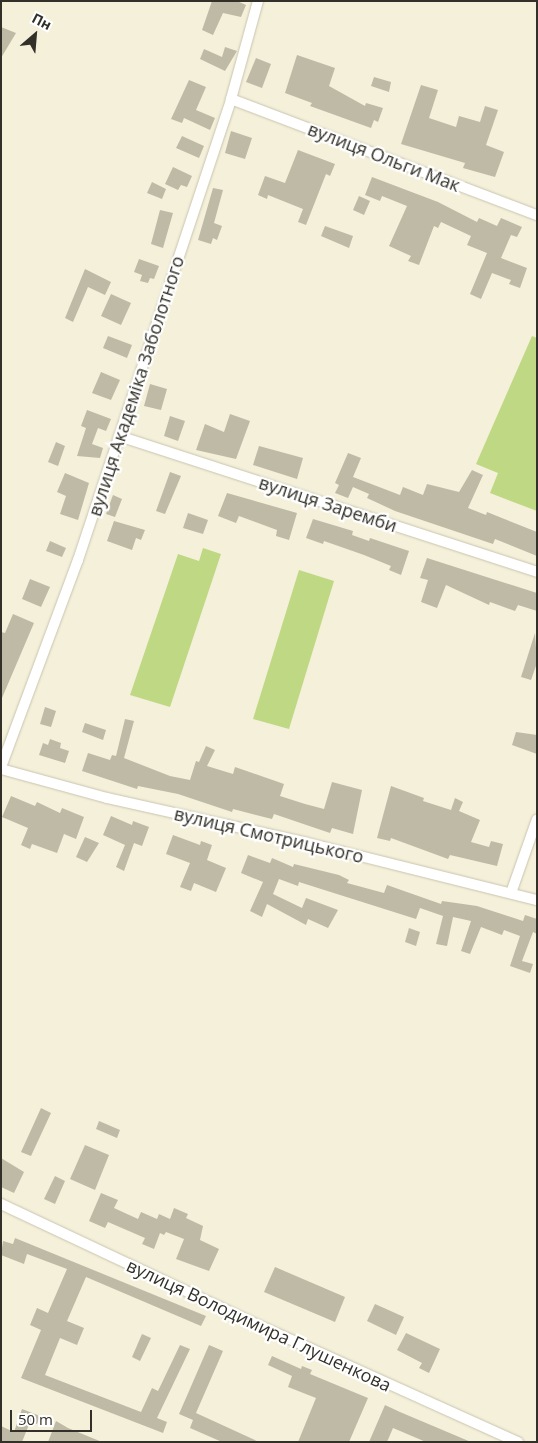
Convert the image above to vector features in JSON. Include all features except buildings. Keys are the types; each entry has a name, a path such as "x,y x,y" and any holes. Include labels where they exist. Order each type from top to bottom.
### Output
{"street":[{"name":"вулиця Академіка Заболотного","path":"1,768 78,560 231,98 258,1"},
{"name":"вулиця Ольги Мак","path":"231,98 537,215"},
{"name":"вулиця Заремби","path":"119,436 537,572"},
{"name":"вулиця Смотрицького","path":"1,768 107,798 304,842 537,900"},
{"path":"511,893 537,819"},
{"name":"вулиця Володимира Глушенкова","path":"1,1204 243,1318 518,1442"}],"green space":[{"path":"532,336 537,338 537,511 490,493 498,473 476,464"},
{"path":"203,548 221,554 170,707 130,695 178,554 199,561"},
{"path":"299,570 334,581 289,729 253,719"}]}
